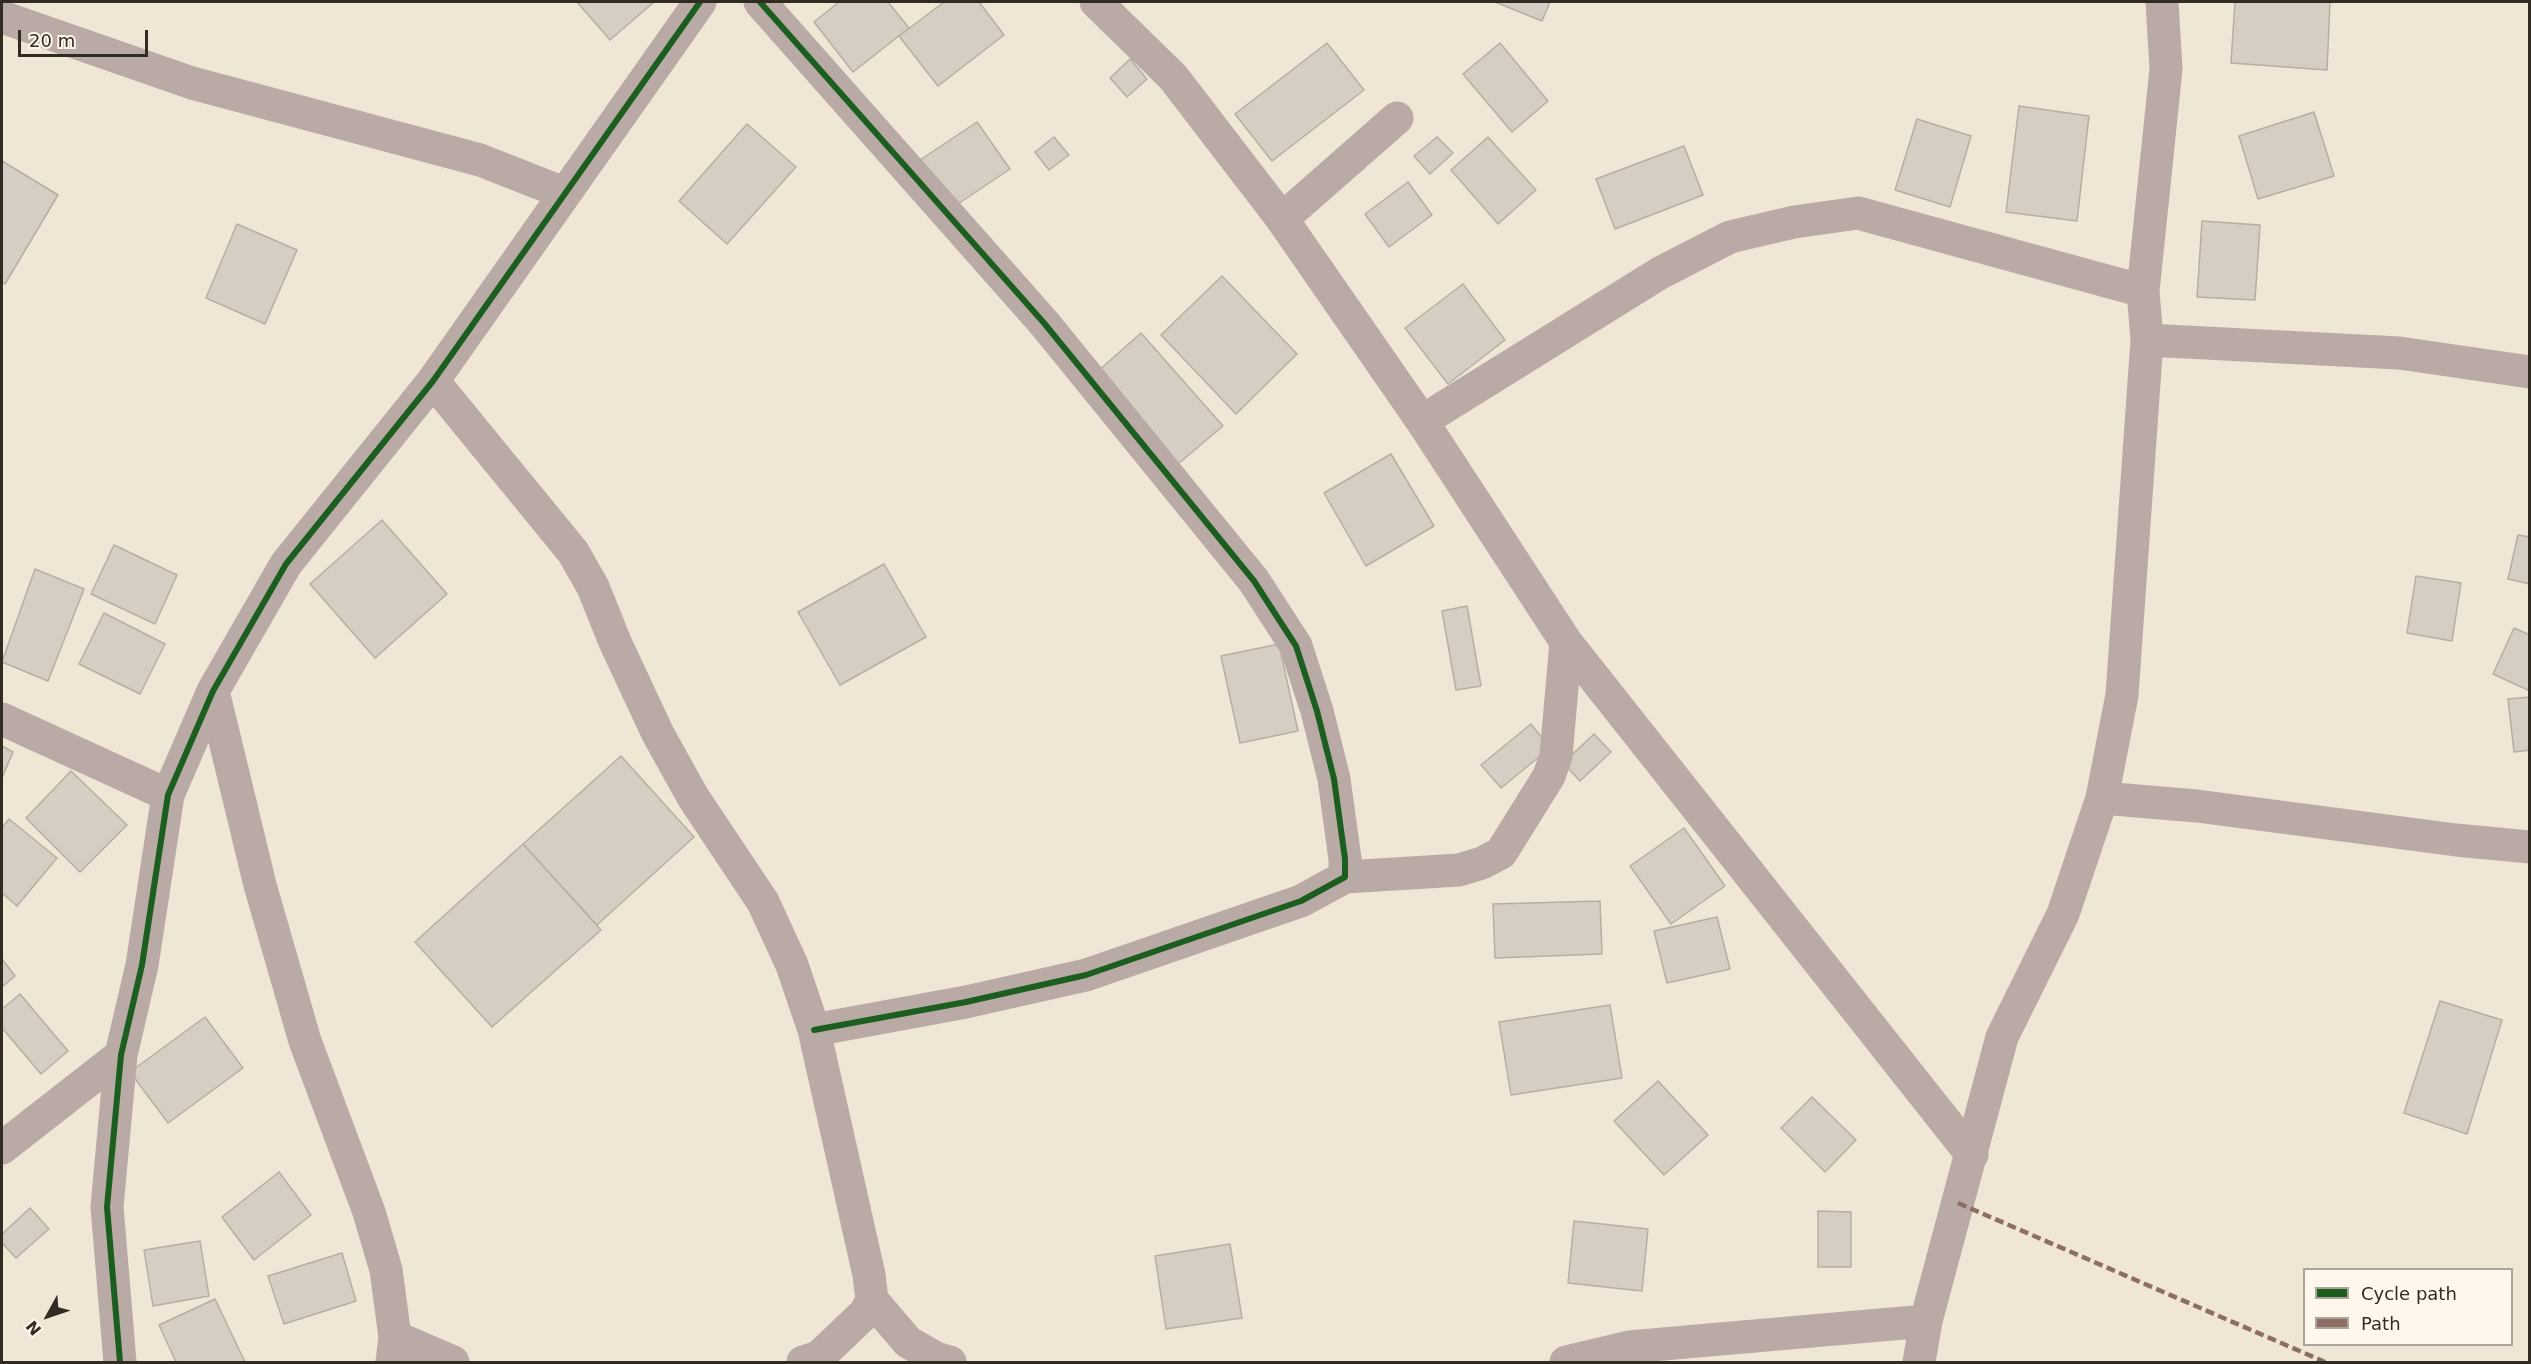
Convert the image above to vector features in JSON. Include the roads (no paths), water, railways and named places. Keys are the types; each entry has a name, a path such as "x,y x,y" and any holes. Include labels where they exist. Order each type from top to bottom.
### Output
{"street":[{"path":"120,1362 107,1207 122,1055 142,965 168,795 213,691 286,564 433,381 700,2"},
{"path":"760,2 1044,323 1254,581 1296,646 1317,711 1334,779 1345,877"},
{"path":"1096,2 1173,77 1281,219 1422,421 1566,642 1972,1155"},
{"path":"1919,1362 1926,1321 2002,1036 2063,914 2102,798 2122,695 2147,340 2143,291 2166,69 2162,2"},
{"path":"2,17 192,83 480,160 564,193"},
{"path":"1281,219 1397,118"},
{"path":"1422,421 1660,273 1730,237 1794,222 1858,213 2143,291"},
{"path":"2147,340 2399,353 2529,372"},
{"path":"433,381 573,552 593,587 615,642 658,734 693,797 763,902 792,965 814,1030 869,1275 872,1300 908,1342 936,1358 950,1362"},
{"path":"814,1030 966,1002 1086,975 1300,902 1345,877 1459,870 1482,863 1501,853 1549,776 1556,756 1566,642"},
{"path":"213,691 260,885 305,1041 369,1212 386,1270 394,1350 453,1362"},
{"path":"2,720 168,795"},
{"path":"2102,798 2197,806 2456,840 2529,847"},
{"path":"2,1148 122,1055"},
{"path":"803,1362 819,1357 865,1313 872,1300"},
{"path":"1566,1362 1629,1347 1926,1321"}]}
